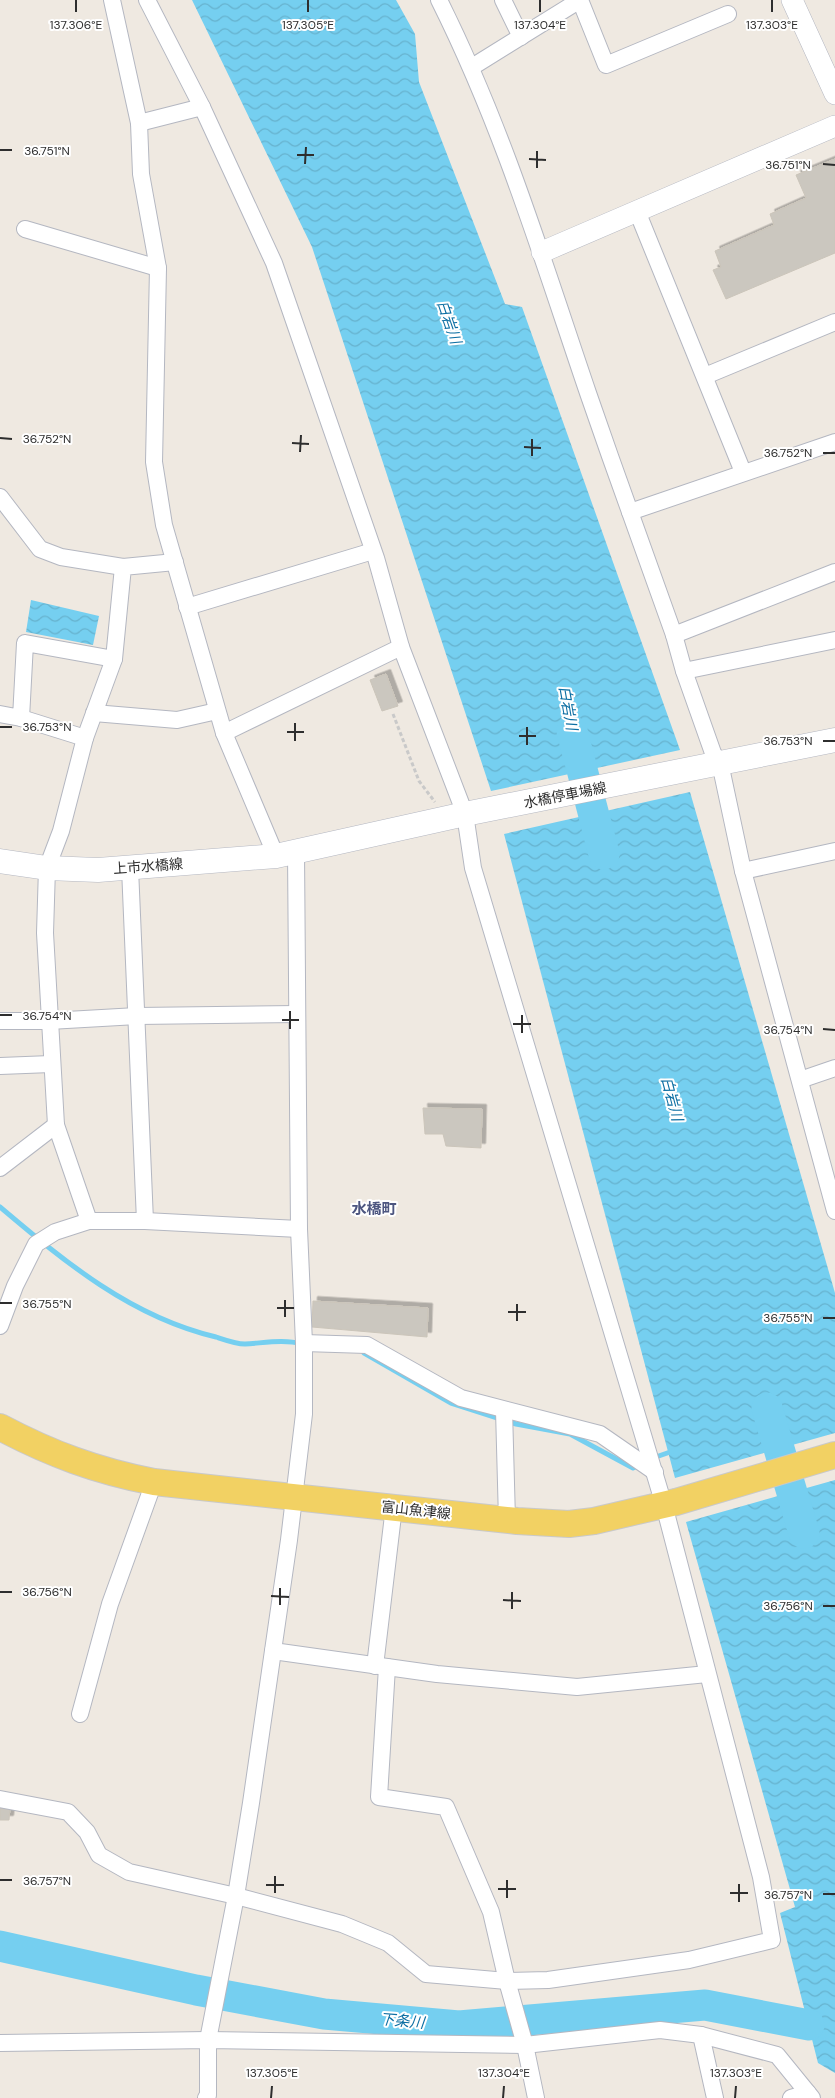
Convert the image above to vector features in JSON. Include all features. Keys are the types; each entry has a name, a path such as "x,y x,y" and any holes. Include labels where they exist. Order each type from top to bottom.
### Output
{"main road":[{"name":"水橋停車場線","path":"286,854 464,815 835,740"},
{"name":"上市水橋線","path":"0,861 48,868 130,868 286,854"},
{"name":"富山魚津線","path":"0,1427 68,1460 115,1474 154,1482 507,1520 577,1523 670,1504 835,1455"}],"street":[{"path":"112,0 139,123 141,174 158,268 154,462 164,525 224,733 286,854 297,1014 299,1230 304,1343 304,1414 273,1651 236,1896 219,1975 208,2040 208,2095 206,2098"},
{"path":"0,1799 68,1812 87,1832 99,1855 129,1872 236,1896 342,1924 388,1943 426,1974 507,1981 548,1980 689,1960 772,1940 761,1877 707,1674 670,1504 655,1472 474,868 464,815 401,647 373,551 274,263 202,107 147,0"},
{"path":"439,0 472,67 505,147 713,753 709,765 744,871 835,1210"},
{"path":"502,0 521,37"},
{"path":"472,67 580,0 606,65 728,14"},
{"path":"792,0 835,94"},
{"path":"139,123 202,107"},
{"path":"542,252 835,126"},
{"path":"637,211 743,472"},
{"path":"25,229 158,268"},
{"path":"704,376 835,322"},
{"path":"630,512 835,442"},
{"path":"0,497 40,549 61,557 123,567 175,562"},
{"path":"187,607 373,551"},
{"path":"89,1221 56,1126 45,933 48,868 61,831 84,738 114,659 123,567"},
{"path":"674,636 835,572"},
{"path":"684,671 835,640"},
{"path":"21,718 25,643 114,659"},
{"path":"224,733 401,647"},
{"path":"94,713 177,720 217,711"},
{"path":"0,714 21,718 84,738"},
{"path":"744,871 835,851"},
{"path":"130,868 145,1221"},
{"path":"0,1021 49,1021 136,1016 297,1014"},
{"path":"0,1066 51,1064"},
{"path":"800,1080 835,1068"},
{"path":"0,1168 56,1126"},
{"path":"0,1326 15,1286 36,1244 55,1232 89,1221 145,1221 299,1230"},
{"path":"304,1343 367,1345 461,1398 600,1434 655,1472"},
{"path":"504,1410 507,1520"},
{"path":"80,1714 110,1604 154,1482"},
{"path":"394,1507 381,1666 379,1798 446,1807 491,1912 536,2098"},
{"path":"273,1651 437,1674 577,1687 707,1674"},
{"path":"0,2044 208,2040 523,2040 660,2030 701,2035 777,2055 810,2096"},
{"path":"701,2035 715,2098"},
{"path":"791,2098 810,2096"}],"path":[{"path":"393,714 419,781 464,815"}],"water":[{"path":"192,0 396,0 415,34 419,82 505,304 522,307 680,750 491,791 312,247"},
{"path":"31,600 99,616 93,645 26,632"},
{"path":"690,792 835,1293 835,1433 675,1478 504,834"},
{"path":"835,1480 835,2073 818,2063 780,1913 795,1907 686,1522"}],"building":[{"path":"835,159 835,253 726,299 713,270 721,267 715,251 774,225 770,214 806,198 796,175"},
{"path":"386,674 398,706 382,711 370,680"},
{"path":"423,1108 482,1109 481,1148 446,1146 443,1134 425,1134"},
{"path":"313,1301 428,1308 427,1337 312,1327"},
{"path":"0,1805 10,1807 9,1820 0,1820"}],"waterway":[{"name":"白岩川","path":"572,731 604,854"},
{"path":"0,1207 74,1267 127,1302 156,1316 185,1328 230,1342 245,1344 281,1342 302,1344"},
{"path":"364,1353 451,1403 516,1424 570,1434 633,1468 639,1465"},
{"path":"767,1408 804,1533"},
{"path":"653,1458 673,1451"},
{"name":"下条川","path":"0,1946 196,1990 324,2014 459,2026 705,2005 809,2025"}],"district":[{"name":"水橋町","path":"374,1209"}]}
